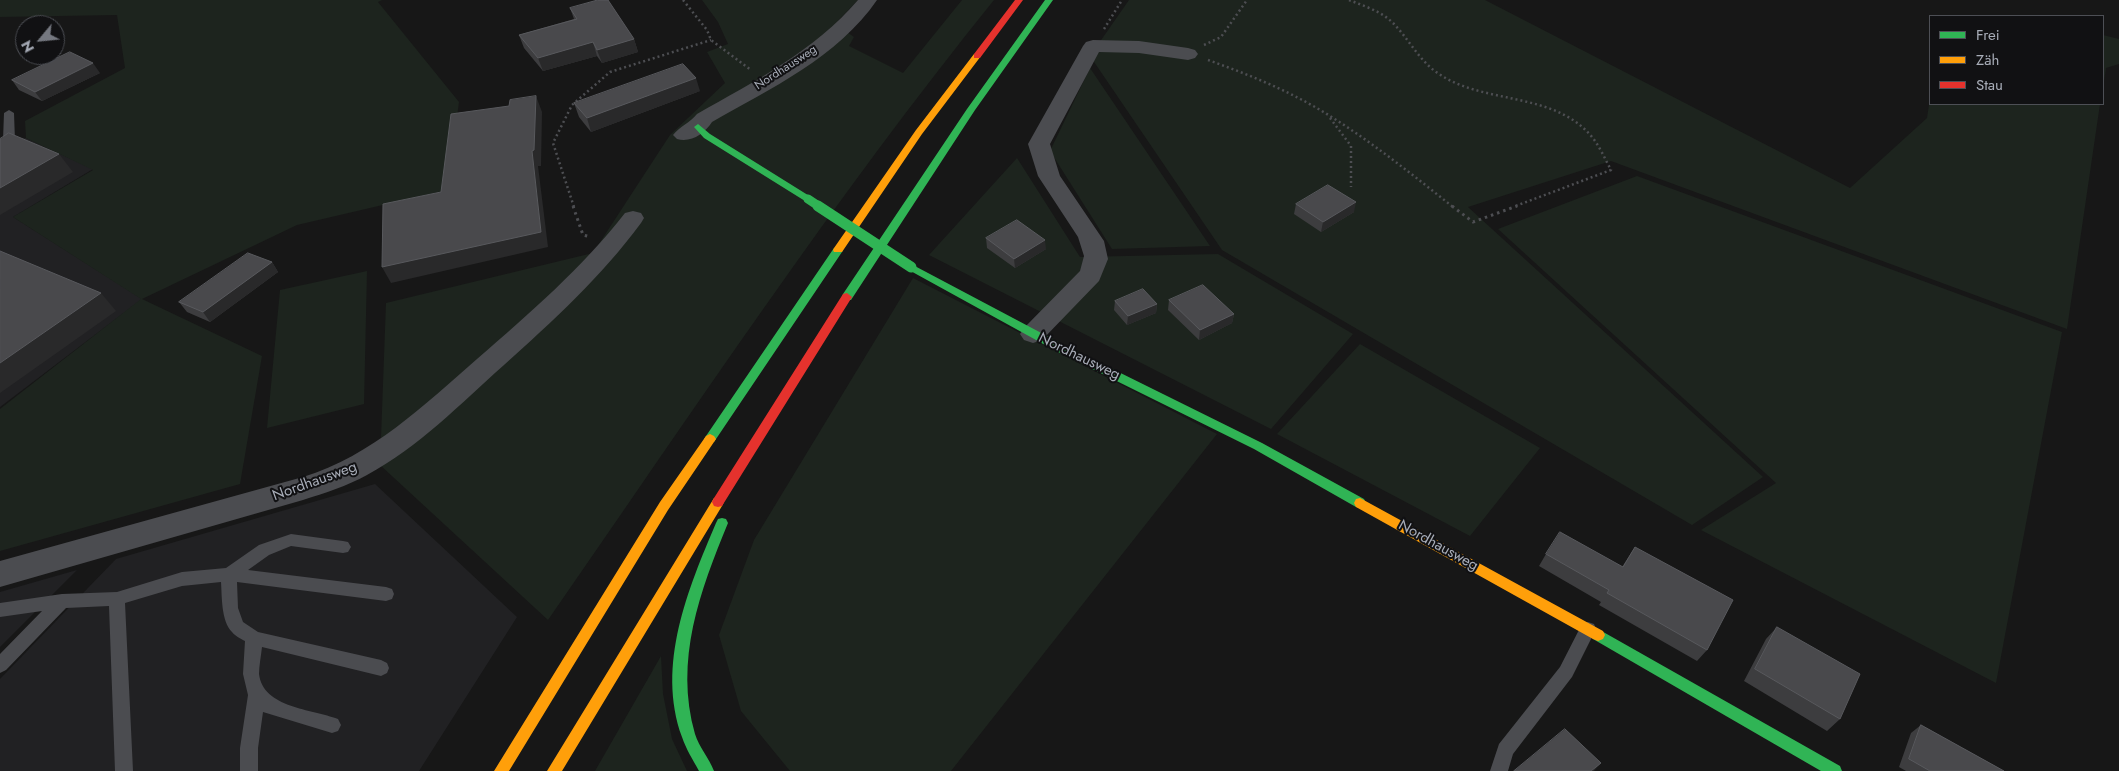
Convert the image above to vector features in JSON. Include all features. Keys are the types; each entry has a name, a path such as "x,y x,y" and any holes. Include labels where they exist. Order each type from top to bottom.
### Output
{"main road":[{"path":"501,771 664,506 914,140 1019,0"},
{"path":"554,771 765,425 907,203 1024,32 1049,0"},
{"name":"Nordhausweg","path":"691,131 707,136 808,199 911,267 1033,334 1258,446 1588,629 1836,771"},
{"path":"707,771 689,735 679,686 680,638 695,585 765,425"}],"street":[{"name":"Nordhausweg","path":"691,131 704,118 798,62 834,36 854,18 868,0"},
{"name":"Nordhausweg","path":"1033,334 1091,275 1096,264 1096,252 1088,234 1045,170 1040,157 1039,144 1093,46"},
{"path":"1093,46 1139,47 1188,54"},
{"name":"Nordhausweg","path":"0,574 205,518 284,494 336,477 372,460 408,435 546,313 588,274 633,218"}],"lane":[{"path":"0,146 9,141 9,112"},
{"path":"229,574 264,550 291,540 343,547"},
{"path":"229,574 230,608 237,627 254,638 381,668"},
{"path":"0,610 62,601 116,599 182,579 229,574 386,594"},
{"path":"116,599 124,771"},
{"path":"0,665 62,601"},
{"path":"1499,771 1506,750 1566,672 1588,629"},
{"path":"248,771 249,748 257,694 251,674 254,638"},
{"path":"257,694 269,706 332,725"}],"path":[{"path":"683,0 707,30 711,40 758,75 764,83"},
{"path":"1093,46 1122,0"},
{"path":"1188,54 1221,37 1247,0"},
{"path":"1188,54 1253,76 1328,115 1390,158 1473,222 1611,170 1590,135 1568,116 1537,103 1465,89 1438,74 1420,57 1392,22 1349,0"},
{"path":"616,241 583,235 553,143 572,105 610,72 711,40"},
{"path":"1328,115 1351,146 1351,187"}],"shaded area":[{"path":"0,0 382,0 378,2 459,102 447,190 297,225 142,299 262,356 240,484 0,551 0,409 141,299 13,217 93,170 26,138 25,121 125,68 117,15 15,15 15,17 0,17"},
{"path":"702,0 858,0 835,24 854,37 849,46 903,73 962,0 994,0 877,151 821,228 548,620 380,465 386,303 593,253 670,135 725,83 707,52 728,44 718,22"},
{"path":"1129,0 1485,0 1850,188 1927,118 1929,105 2100,105 2067,329 1611,161 1468,207 1763,477 1692,525 1222,250 1090,56"},
{"path":"2104,35 2119,39 2119,64 2106,68 2104,81"},
{"path":"1090,68 1210,246 1112,249 1050,151"},
{"path":"26,138 93,169 13,217 142,299 0,407 0,140 9,141"},
{"path":"1017,158 1080,257 1218,254 1353,334 1271,429 929,255"},
{"path":"1637,176 2062,332 1996,683 1701,530 1776,483 1498,229"},
{"path":"367,271 364,404 267,428 280,290"},
{"path":"913,278 1217,434 951,771 790,771 741,711 719,635 754,540"},
{"path":"1360,344 1540,448 1470,536 1277,434"},
{"path":"375,484 517,617 419,771 0,771 0,679 116,559"},
{"path":"77,570 0,647 0,592"},
{"path":"661,656 663,694 672,739 687,771 595,771"}],"building":[{"path":"598,0 608,0 634,39 597,50 593,42 538,58 519,35 577,19 570,8"},
{"path":"70,52 93,63 35,92 12,80 43,65 65,65 65,54"},
{"path":"683,64 696,78 587,118 574,103"},
{"path":"536,96 534,150 532,151 541,232 382,267 383,204 441,192 451,114 509,106 510,100"},
{"path":"9,133 59,154 0,188 0,139"},
{"path":"1328,185 1356,202 1323,222 1296,204"},
{"path":"1017,220 1045,240 1014,259 986,238"},
{"path":"0,251 101,293 0,363"},
{"path":"248,253 272,262 203,312 179,302"},
{"path":"1203,285 1234,314 1200,330 1169,300"},
{"path":"1143,289 1157,304 1128,316 1115,301"},
{"path":"1560,532 1623,567 1635,547 1733,600 1707,650 1607,593 1609,590 1546,554"},
{"path":"1777,627 1860,674 1840,719 1755,669"},
{"path":"1921,725 2004,771 1930,771 1909,759"},
{"path":"1565,729 1601,763 1591,771 1514,771"}],"traffic: fast":[{"path":"847,297 971,109 1049,0"},
{"path":"698,127 707,136 808,199"},
{"path":"808,199 911,267"},
{"path":"710,439 838,250"},
{"path":"911,267 1060,348 1258,446 1360,503"},
{"path":"707,771 688,733 682,705 681,651 692,600 722,523"},
{"path":"1598,635 1835,771"}],"traffic: slow":[{"path":"838,250 919,132 977,56"},
{"path":"501,771 664,506 710,439"},
{"path":"554,771 718,502"},
{"path":"1360,503 1598,635"}],"traffic: jam":[{"path":"977,56 1019,0"},
{"path":"718,502 847,297"}]}
